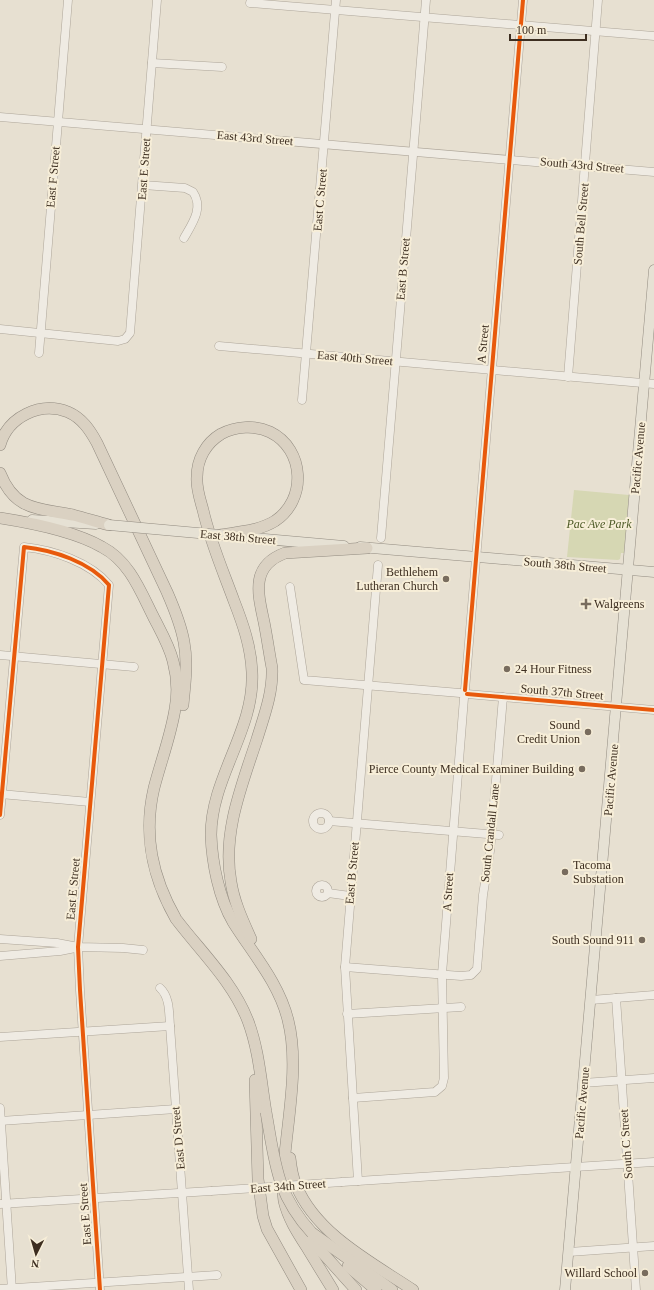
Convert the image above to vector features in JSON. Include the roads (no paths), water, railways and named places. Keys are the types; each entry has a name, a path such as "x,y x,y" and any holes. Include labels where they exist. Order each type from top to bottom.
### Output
{"highway":[{"path":"0,445 4,435 14,422 27,413 36,410 57,409 67,412 88,427 97,443 167,592 177,617 184,642 186,659 185,687 179,720 154,788"},
{"path":"220,535 248,530 269,524 287,510 297,491 297,469 294,459 284,442 268,431 244,427 226,432 209,444 198,464 197,480 205,518 246,636 252,672 251,695 246,717 222,778 212,816 212,852 218,884 231,919 278,991 290,1028 292,1060 290,1109 292,1203 297,1217 311,1240 356,1290"},
{"path":"0,473 3,482 11,494 26,505 109,525"},
{"path":"0,518 65,533 89,541 112,554 121,561 136,583 169,649 176,678 176,709 154,788 149,816 149,838 153,862 160,884 169,907 176,918 226,981 237,998 248,1021 254,1042 275,1162 281,1185 295,1212 312,1233 338,1254 376,1290"},
{"path":"269,977 237,906 228,862 232,820 240,790 267,707 272,678 272,668 259,600 258,583 266,566 285,553 367,548"},
{"path":"254,1042 258,1179 263,1216 267,1229 301,1290"},
{"path":"290,1109 283,1180 285,1202 290,1220 333,1290"},
{"path":"290,1158 293,1176 300,1193 320,1221 333,1234 353,1249 413,1290"},
{"path":"338,1254 392,1290"}],"main road":[{"name":"Pacific Avenue","path":"565,1290 629,570 649,384 654,270"},
{"name":"East 38th Street","path":"0,518 109,525 476,557"},
{"name":"South 38th Street","path":"476,557 654,572"}],"street":[{"name":"East F Street","path":"39,353 68,0"},
{"name":"East E Street","path":"41,332 122,340 127,338 131,328 157,0"},
{"name":"East C Street","path":"302,400 336,0"},
{"name":"East B Street","path":"381,538 426,0"},
{"name":"A Street","path":"353,1098 435,1092 442,1086 444,1074 442,974 464,694 523,0"},
{"name":"South Bell Street","path":"568,377 598,0"},
{"path":"250,3 654,36"},
{"path":"152,63 222,67"},
{"name":"East 43rd Street","path":"0,117 509,159"},
{"name":"South 43rd Street","path":"509,159 654,172"},
{"path":"143,185 185,188 193,192 197,201 196,214 194,221 184,238"},
{"path":"0,329 41,332"},
{"name":"East 40th Street","path":"219,346 649,384"},
{"name":"East E Street","path":"14,656 24,547 62,556 80,563 96,572 109,585 78,947 100,1286"},
{"name":"East B Street","path":"358,1181 345,967 378,565"},
{"name":"South 37th Street","path":"290,588 304,680 654,710"},
{"path":"0,655 134,667"},
{"path":"0,815 14,656"},
{"name":"South Crandall Lane","path":"442,974 465,976 471,975 477,969 483,895 495,835 503,697"},
{"path":"1,795 90,802"},
{"path":"329,821 495,835"},
{"path":"328,893 350,896"},
{"path":"0,939 57,943 78,947 143,950"},
{"path":"0,956 60,951 78,947"},
{"path":"345,967 442,974"},
{"name":"East D Street","path":"160,988 167,998 170,1026 189,1290"},
{"path":"591,1000 654,995"},
{"name":"South C Street","path":"616,998 636,1290"},
{"path":"347,1014 461,1007"},
{"path":"0,1037 170,1026"},
{"path":"583,1083 654,1078"},
{"path":"0,1108 3,1204 12,1289"},
{"path":"0,1121 176,1109"},
{"name":"East 34th Street","path":"3,1204 654,1162"},
{"path":"569,1252 654,1246"},
{"path":"0,1289 100,1286 217,1274"}],"place":[{"name":"Bethlehem Lutheran Church","path":"446,579"},
{"name":"Walgreens","path":"586,604"},
{"name":"24 Hour Fitness","path":"507,669"},
{"name":"Sound Credit Union","path":"588,732"},
{"name":"Pierce County Medical Examiner Building","path":"582,769"},
{"name":"Tacoma Substation","path":"565,872"},
{"name":"South Sound 911","path":"642,940"},
{"name":"Willard School","path":"645,1273"}],"park label":[{"name":"Pac Ave Park","path":"599,524"}]}
